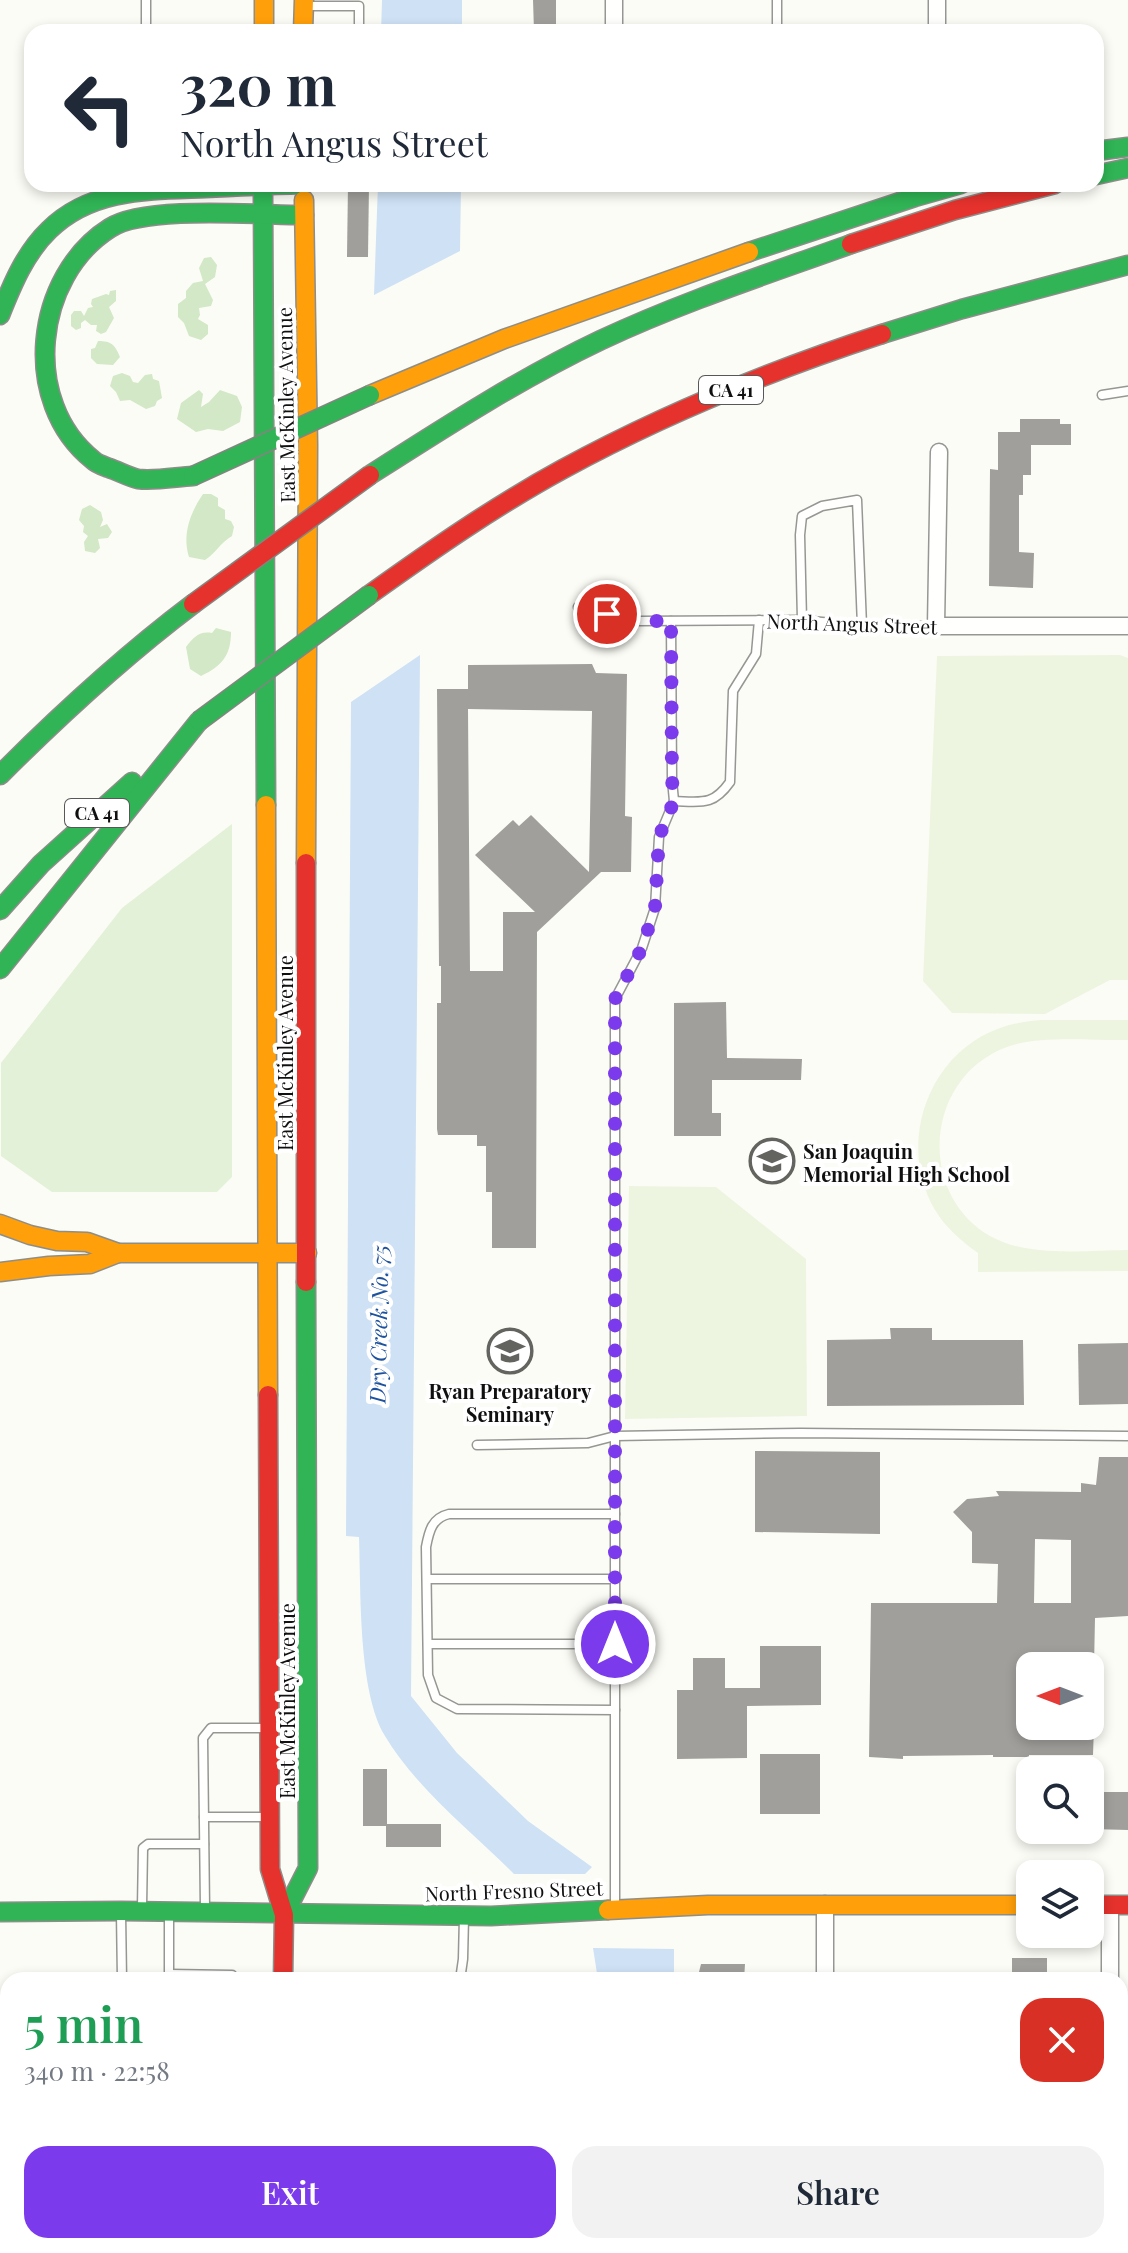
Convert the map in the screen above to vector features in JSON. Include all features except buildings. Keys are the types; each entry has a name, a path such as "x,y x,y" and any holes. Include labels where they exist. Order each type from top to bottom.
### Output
{"main road":[{"path":"264,0 264,24"},
{"path":"303,24 304,3"},
{"path":"1104,150 1128,147"},
{"path":"1104,173 1128,168"},
{"path":"0,315 36,242 77,208 128,192"},
{"name":"East McKinley Avenue","path":"264,192 270,1869 284,1915 283,1972"},
{"name":"East McKinley Avenue","path":"284,1915 308,1868 305,911 308,445 304,192"},
{"path":"32,392 54,431 87,461 127,478 150,481 193,476 430,368 604,301 933,192"},
{"path":"0,775 148,636 370,475 441,428 601,340 655,317 877,234 1016,192"},
{"path":"35,301 45,282 67,255 112,226 166,215 304,215"},
{"name":"CA 41","path":"0,910 41,864 199,721 369,595 488,512 612,444 805,360 1021,291 1128,265"},
{"path":"0,969 199,721"},
{"path":"0,1224 30,1235 57,1241 87,1242 118,1253 307,1253"},
{"path":"0,1272 90,1264 118,1253"},
{"name":"North Fresno Street","path":"0,1912 491,1916 613,1908 1016,1905"}],"street":[{"path":"614,0 614,24"},
{"path":"937,0 937,24"},
{"path":"936,626 939,452"},
{"name":"North Angus Street","path":"936,626 1128,626"},
{"path":"825,1904 825,1972"},
{"path":"1111,1972 1119,1905"}],"lane":[{"path":"146,0 146,24"},
{"path":"777,0 777,24"},
{"path":"304,3 359,6 359,24"},
{"path":"1102,395 1128,391"},
{"path":"802,620 802,516 822,506 857,500 862,626"},
{"name":"North Angus Street","path":"578,607 637,621 802,620 862,626 936,626"},
{"path":"674,801 709,802 723,793 730,782 733,691 756,654 759,620"},
{"path":"613,1908 615,999 642,948 655,908 659,837 674,801 671,621"},
{"path":"477,1445 588,1443 615,1436 800,1433 1128,1436"},
{"path":"615,1514 441,1516 429,1532 426,1547 428,1675 436,1698 457,1709 615,1710"},
{"path":"427,1579 615,1579"},
{"path":"428,1644 615,1644"},
{"path":"205,1913 203,1738 211,1728 269,1728"},
{"path":"204,1817 270,1817"},
{"path":"142,1912 143,1848 148,1844 204,1844"},
{"path":"121,1911 122,1972"},
{"path":"169,1912 169,1972"},
{"path":"461,1972 464,1916"}],"green space":[{"path":"211,257 217,265 215,277 205,284 213,300 211,306 199,308 198,319 208,325 208,334 201,340 189,336 178,317 178,304 186,298 186,291 193,283 203,281 199,268 204,258"},
{"path":"116,290 116,301 109,307 114,318 106,332 101,334 96,331 97,325 85,320 81,328 76,330 71,326 74,311 81,311 84,316 88,308 93,307 92,299"},
{"path":"98,341 110,343 116,349 120,357 113,365 97,364 91,358 91,349"},
{"path":"122,373 138,383 145,375 152,374 153,379 159,381 162,398 155,406 146,409 130,400 120,401 110,386 113,376"},
{"path":"199,390 203,394 201,407 220,390 237,396 242,407 240,422 223,431 208,429 196,432 177,419 181,403"},
{"path":"203,494 218,498 218,506 225,510 225,519 231,521 234,527 232,536 205,560 189,557 186,541 191,516"},
{"path":"90,505 101,512 103,520 100,527 107,524 112,532 108,538 98,539 100,548 95,553 85,551 84,542 88,536 79,520 82,509"},
{"path":"216,628 231,632 229,647 220,664 201,676 190,669 186,647 197,636 212,633"},
{"path":"1120,655 1128,658 1128,980 1110,980 1045,1014 952,1013 923,981 937,656"},
{"path":"232,824 232,1177 217,1192 52,1192 1,1156 1,1063 122,908"},
{"path":"1042,1020 1128,1020 1128,1040 1067,1039 1020,1043 980,1062 959,1083 946,1109 940,1137 941,1165 950,1193 966,1217 990,1236 1005,1243 1039,1250 1128,1250 1128,1271 978,1272 978,1253 944,1223 924,1184 919,1157 919,1130 926,1104 938,1079 954,1058 975,1040 1005,1026"},
{"path":"629,1186 716,1187 806,1259 807,1416 625,1419"}],"water":[{"path":"382,0 462,0 462,24 381,24"},
{"path":"378,192 461,192 460,251 374,295"},
{"name":"Dry Creek No. 75","path":"420,655 411,1696 457,1753 528,1821 592,1867 585,1874 514,1874 428,1791 397,1755 376,1717 370,1694 361,1612 359,1537 346,1536 351,702"},
{"path":"593,1948 674,1949 674,1972 597,1972"}],"traffic: fast":[{"path":"1104,150 1128,147"},
{"path":"1104,173 1128,168"},
{"path":"0,315 26,259 49,230 84,206 136,192"},
{"path":"749,252 933,192"},
{"path":"263,196 266,805"},
{"path":"193,476 138,479 96,463 70,435 54,406 46,374 46,340 52,307 65,276 84,249 110,228 127,221 175,214 304,215"},
{"path":"370,475 513,387 601,340 694,301 851,244"},
{"path":"882,334 962,309 1128,265"},
{"path":"193,476 370,395"},
{"path":"199,721 369,595"},
{"path":"0,775 94,686 193,604"},
{"path":"0,969 199,721"},
{"path":"0,910 41,864 132,782"},
{"path":"284,1915 308,1868 306,1282"},
{"path":"0,1912 491,1916 608,1910"}],"traffic: slow":[{"path":"264,0 264,24"},
{"path":"303,24 304,0"},
{"path":"304,200 308,445 306,863"},
{"path":"370,395 504,339 749,252"},
{"path":"266,805 268,1395"},
{"path":"0,1224 30,1235 57,1241 87,1242 118,1253 307,1253"},
{"path":"0,1272 90,1264 118,1253"},
{"path":"608,1910 708,1905 1016,1905"}],"traffic: jam":[{"path":"851,244 955,210 1024,192"},
{"path":"369,595 488,513 601,449 719,394 882,334"},
{"path":"193,604 370,475"},
{"path":"306,863 306,1282"},
{"path":"268,1395 270,1869 284,1915 283,1972"},
{"path":"1104,1905 1128,1905"}],"place":[{"name":"San Joaquin Memorial High School","path":"772,1161"},
{"name":"Ryan Preparatory Seminary","path":"510,1351"}],"route":[{"path":"607,614 637,621 671,621 674,801 659,837 655,908 642,948 615,999 615,1644"}]}
